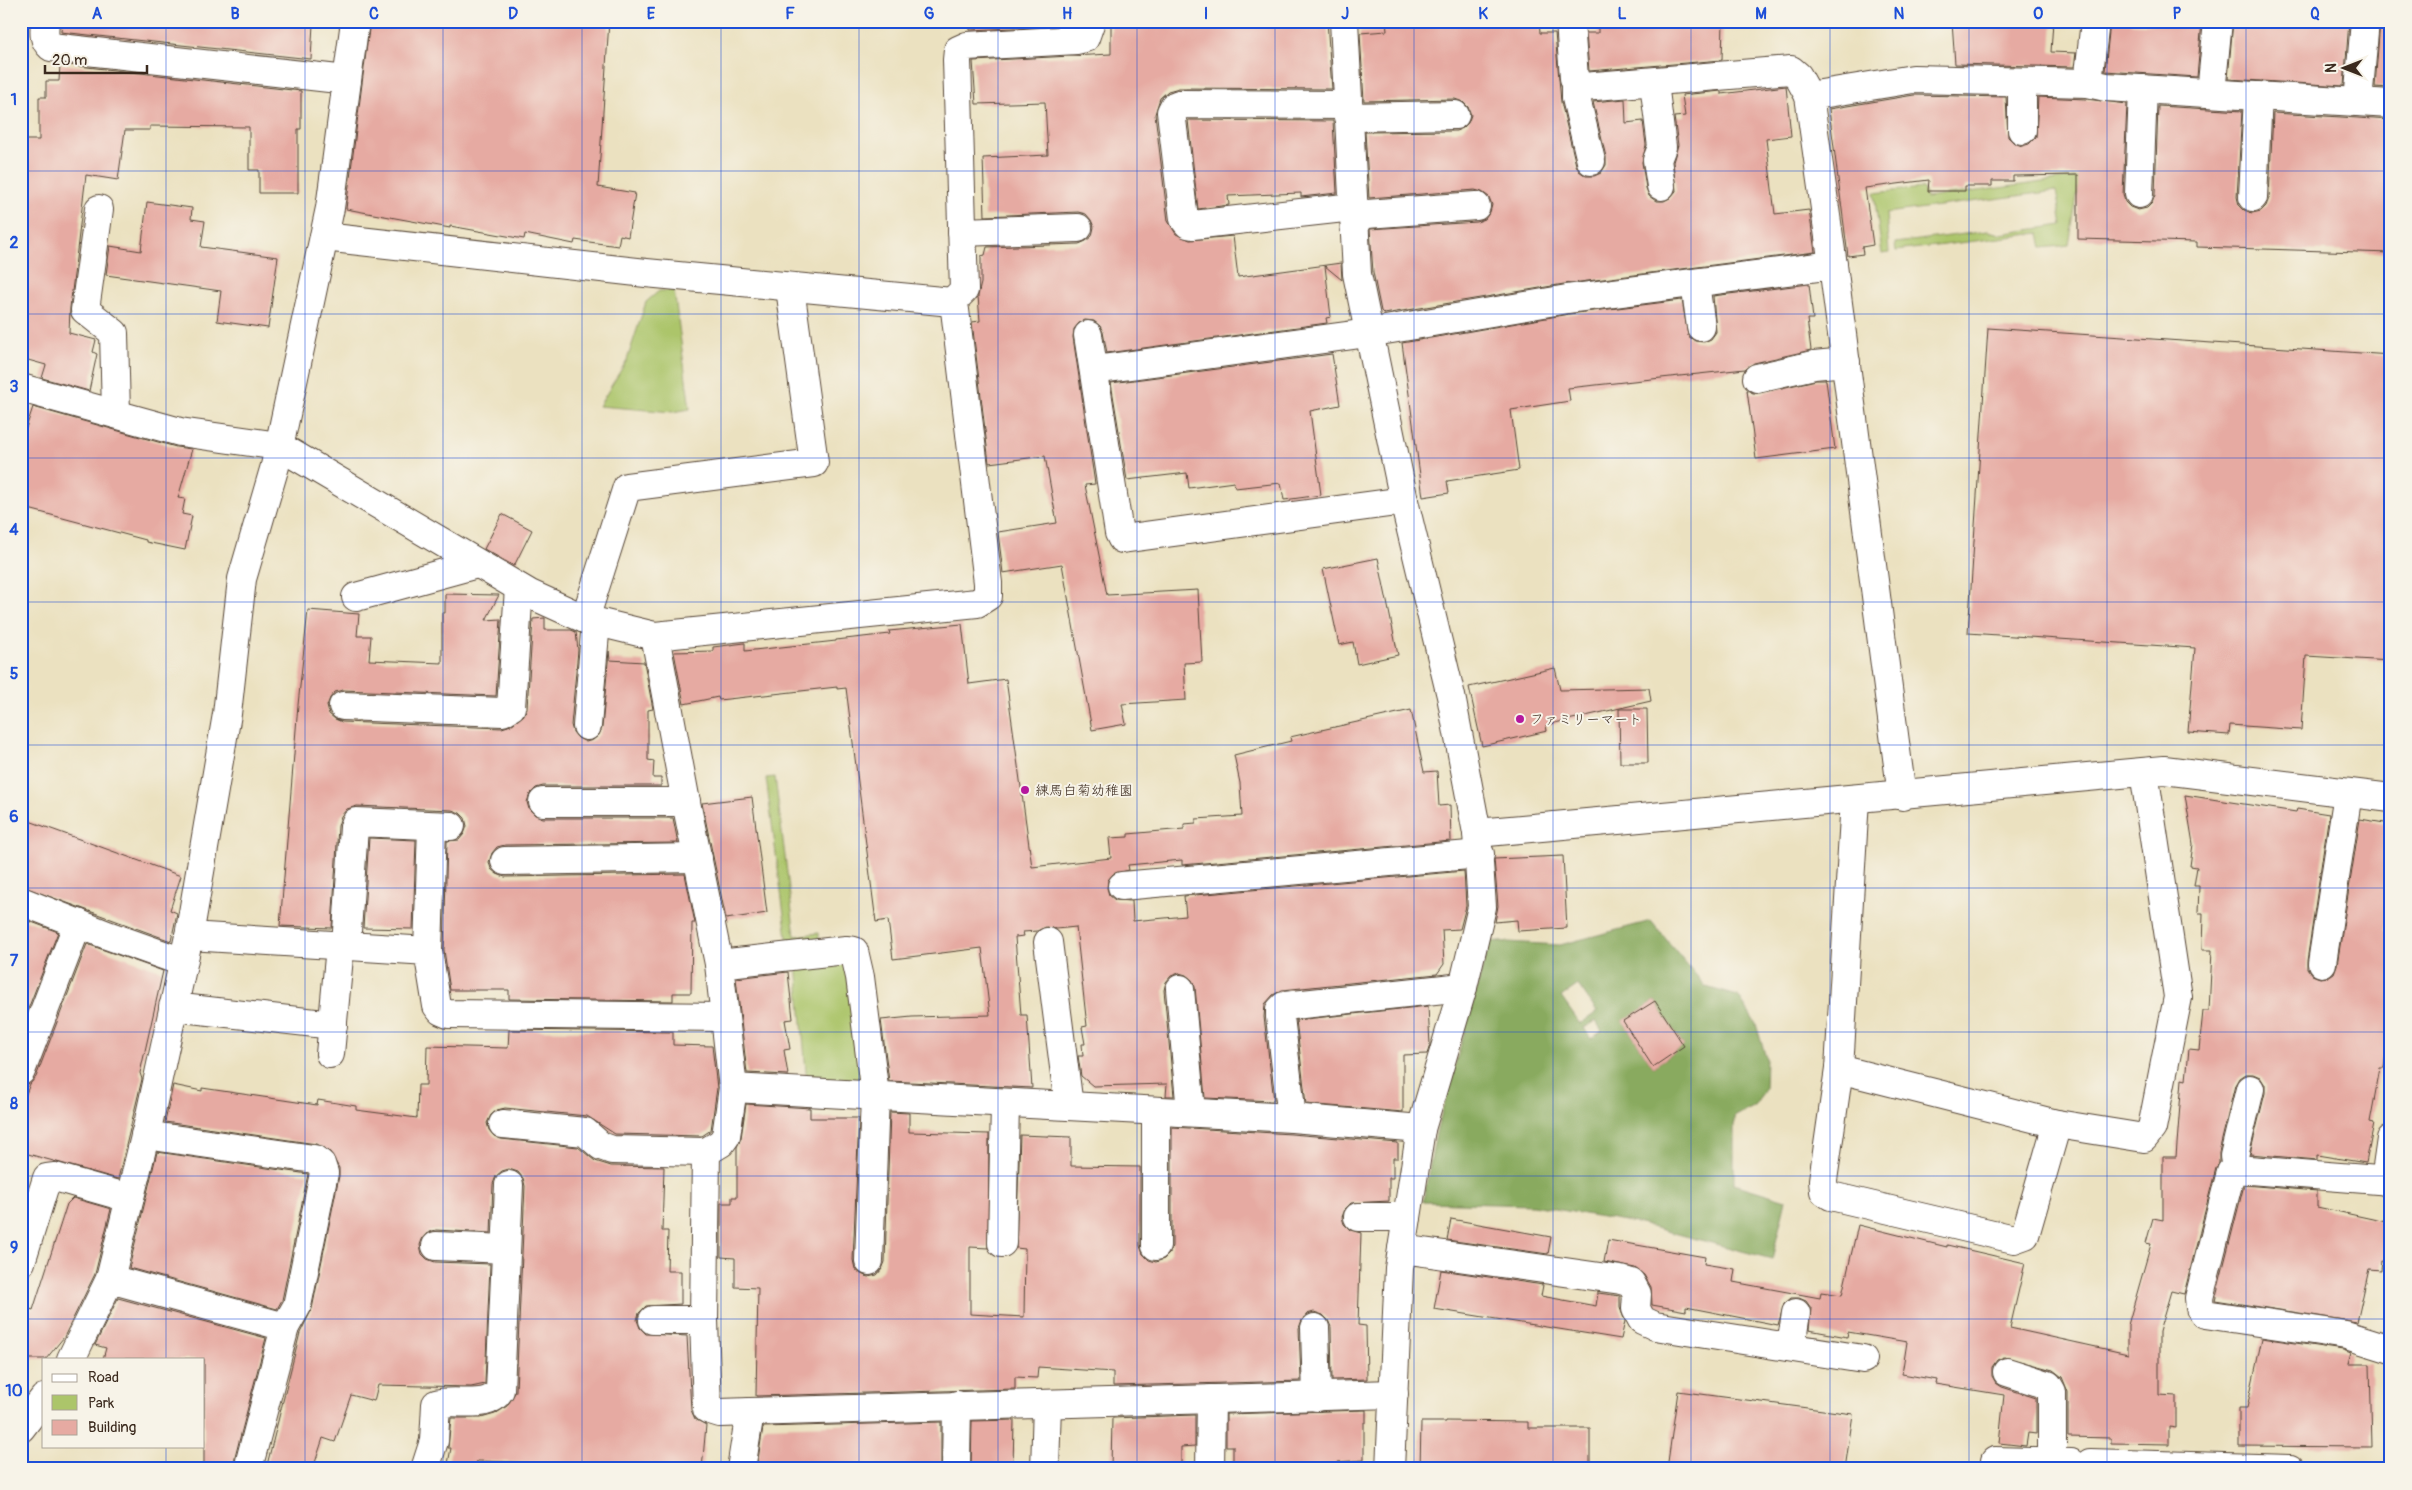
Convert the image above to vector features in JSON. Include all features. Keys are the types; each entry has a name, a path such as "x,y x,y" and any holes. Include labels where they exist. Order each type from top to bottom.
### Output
{"street":[{"path":"45,21 43,35 46,43 51,47 347,80"},
{"path":"71,1358 110,1278 145,1135 186,949 227,714 242,579 279,446 330,208 355,21"},
{"path":"324,236 790,288 952,302 964,290 958,50 967,46 1077,40 1085,38 1091,21"},
{"path":"1344,21 1357,274 1404,501 1451,696 1478,844 1482,907 1463,986 1421,1129 1399,1268 1390,1469"},
{"path":"1570,21 1576,98 1591,161"},
{"path":"2088,83 2095,21"},
{"path":"2211,93 2218,21"},
{"path":"2358,102 2365,21"},
{"path":"1576,84 1583,87 1654,83 1791,70 1798,76 1809,96 1846,362 1902,796"},
{"path":"1809,96 1913,79 2088,83 2106,87 2391,104"},
{"path":"2022,82 2022,130"},
{"path":"1654,83 1662,147 1657,160 1661,186"},
{"path":"2140,194 2143,89"},
{"path":"2253,197 2258,96"},
{"path":"1455,115 1179,104 1174,106 1171,112 1184,219 1193,226 1353,211 1476,206"},
{"path":"99,209 85,310 114,333 116,414"},
{"path":"962,232 1078,228"},
{"path":"1094,370 1368,333 1567,299 1833,265"},
{"path":"1695,283 1701,327"},
{"path":"587,726 591,620 627,487 814,464 790,288"},
{"path":"21,388 180,432 279,446 519,588 591,620 655,636 977,603 988,596 955,310 952,302"},
{"path":"1088,335 1119,533 1122,539 1404,501"},
{"path":"1757,378 1814,365 1846,362"},
{"path":"356,597 478,564"},
{"path":"343,706 504,712 511,707 519,588"},
{"path":"504,1124 585,1132 601,1146 612,1150 706,1152 721,1143 726,1136 733,1088 719,964 655,636"},
{"path":"1839,1069 2058,1124 2144,1138 2152,1128 2178,997 2144,772"},
{"path":"1122,886 1855,799 2144,772 2189,772 2391,798"},
{"path":"2322,963 2348,793"},
{"path":"1855,799 1839,1069 1823,1180 1824,1191 1831,1196 2014,1239 2025,1235 2058,1124"},
{"path":"542,802 686,802"},
{"path":"330,1054 356,822 442,826 428,951 437,1006 441,1012 448,1014 724,1016"},
{"path":"505,861 698,858"},
{"path":"21,900 78,923 186,949 343,946 428,951"},
{"path":"21,1071 78,923"},
{"path":"1048,942 1069,1106"},
{"path":"719,964 846,950 854,951 860,977 875,1095 869,1260"},
{"path":"1292,1118 1280,1017 1280,1010 1284,1006 1463,986"},
{"path":"1180,989 1191,1112"},
{"path":"173,1007 333,1025"},
{"path":"733,1088 1292,1118 1421,1129"},
{"path":"2236,1169 2234,1156 2250,1089"},
{"path":"1002,1244 1005,1104"},
{"path":"1156,1111 1156,1246"},
{"path":"145,1135 314,1159 321,1164 324,1173 298,1306 285,1327 250,1461 250,1469"},
{"path":"2391,1139 2388,1181 2236,1169 2231,1172 2199,1298 2200,1308 2205,1314 2346,1335 2391,1349"},
{"path":"706,1152 704,1320 707,1409 720,1413 1394,1394"},
{"path":"21,1262 47,1178 55,1177 129,1198"},
{"path":"425,1469 434,1441 436,1404 445,1402 487,1402 495,1398 500,1390 509,1185"},
{"path":"1358,1217 1407,1217"},
{"path":"436,1246 506,1250"},
{"path":"1402,1249 1631,1283 1637,1294 1636,1309 1642,1320 1654,1326 1863,1359"},
{"path":"110,1278 285,1327"},
{"path":"1791,1347 1796,1313"},
{"path":"653,1320 704,1320"},
{"path":"1315,1328 1317,1397"},
{"path":"2006,1372 2048,1385 2052,1392 2052,1462"},
{"path":"1210,1469 1211,1399"},
{"path":"21,1428 42,1401"},
{"path":"1045,1469 1047,1404"},
{"path":"956,1465 957,1405"},
{"path":"741,1469 750,1412"},
{"path":"1995,1461 2052,1462 2090,1466 2291,1469"}],"green space":[{"path":"2080,177 2069,245 2042,248 2039,233 1896,251 1895,243 1988,231 2000,234 2062,225 2056,191 1886,213 1889,253 1882,254 1874,193 1923,188 1926,198"},
{"path":"674,290 690,409 673,412 599,406 627,360 646,302 659,291"},
{"path":"775,777 795,936 819,933 819,940 788,945 766,778"},
{"path":"1651,921 1706,987 1738,996 1756,1024 1766,1058 1765,1089 1756,1105 1734,1117 1734,1184 1786,1200 1772,1259 1636,1223 1532,1205 1423,1202 1436,1133 1490,941 1560,945","holes":["1578,985 1597,1012 1580,1024 1561,997","1655,1001 1684,1046 1653,1067 1623,1021","1596,1021 1602,1031 1591,1039 1584,1028"]},
{"path":"837,957 849,969 862,1076 852,1087 807,1084 797,963"}],"building":[{"path":"62,21 273,21 313,24 311,59 61,32"},
{"path":"370,21 609,21 598,187 635,193 628,237 620,235 618,246 575,240 574,244 525,234 524,239 450,226 450,228 346,209"},
{"path":"969,21 1055,21 1055,26 970,30"},
{"path":"1111,21 1327,21 1332,89 1179,88 1168,91 1160,98 1155,114 1168,221 1176,234 1190,240 1233,236 1238,277 1341,263 1342,280 1325,266 1331,317 1326,318 1327,323 1107,353 1103,332 1094,321 1085,320 1074,329 1073,337 1095,484 1085,485 1107,595 1198,590 1202,662 1184,663 1186,700 1122,704 1126,724 1092,730 1062,564 1003,573 998,532 1057,523 1045,456 989,463 972,322 980,321 978,296 981,283 981,256 985,255 987,247 1079,244 1092,236 1094,227 1086,214 1078,212 985,216 983,158 1048,155 1045,102 976,104 973,61 1111,54"},
{"path":"1386,21 1539,21 1540,33 1555,33 1561,102 1579,171 1586,176 1594,176 1601,173 1606,165 1606,157 1593,102 1625,99 1626,123 1643,121 1646,145 1642,162 1646,188 1649,196 1656,201 1664,201 1670,198 1676,191 1673,162 1678,145 1674,117 1685,116 1682,95 1721,91 1721,94 1786,86 1791,136 1766,139 1775,214 1809,210 1815,252 1564,284 1384,314 1381,311 1373,272 1370,229 1477,222 1485,219 1492,205 1489,197 1475,190 1369,198 1365,132 1456,131 1468,123 1471,115 1468,107 1463,102 1455,99 1364,101 1360,33 1387,31"},
{"path":"1598,21 1723,21 1722,60 1589,71 1586,33 1598,33"},
{"path":"1952,21 2053,21 2051,52 2076,53 2074,67 1955,64"},
{"path":"2178,21 2202,21 2197,77 2105,71 2110,22 2178,26"},
{"path":"2233,21 2349,21 2344,86 2228,79"},
{"path":"2380,21 2391,21 2391,88 2375,87"},
{"path":"60,64 301,91 301,129 298,129 298,193 259,193 259,170 249,170 249,127 150,126 150,130 125,130 118,180 86,175 70,308 69,333 96,340 93,352 97,354 89,391 42,378 46,365 21,358 21,140 39,140 39,97 46,97 46,81 59,81"},
{"path":"1914,95 2006,97 2008,137 2014,143 2022,146 2029,144 2036,137 2038,97 2086,99 2127,104 2123,194 2125,202 2130,207 2138,210 2147,208 2152,203 2155,195 2158,106 2242,111 2237,197 2239,205 2244,210 2252,213 2261,211 2266,206 2269,198 2273,113 2391,120 2391,253 2197,247 2197,242 2078,239 2078,175 2013,176 2013,181 1992,181 1992,186 1965,186 1965,191 1928,191 1929,180 1865,188 1873,245 1862,247 1863,254 1848,256 1829,109"},
{"path":"1188,120 1333,121 1337,193 1301,197 1301,193 1228,196 1229,205 1198,209"},
{"path":"147,202 192,208 191,219 205,221 201,247 278,257 268,328 217,321 221,291 106,275 110,246 141,251"},
{"path":"1809,284 1813,319 1807,319 1811,350 1754,363 1745,369 1568,388 1570,401 1511,410 1519,470 1447,481 1449,493 1423,497 1402,343 1569,314 1682,300 1688,336 1695,341 1704,342 1711,339 1716,332 1713,296"},
{"path":"1988,328 2391,355 2391,661 2306,656 2301,730 2230,725 2229,735 2188,732 2195,648 1968,633"},
{"path":"1332,354 1340,405 1310,411 1321,495 1284,500 1281,483 1235,488 1234,482 1189,488 1187,473 1127,480 1111,383"},
{"path":"1816,380 1826,380 1835,449 1756,459 1747,390 1753,393 1760,393"},
{"path":"33,407 176,447 192,449 178,498 185,499 182,514 192,516 185,550 146,542 146,540 21,507 21,443"},
{"path":"502,514 532,530 514,566 484,549"},
{"path":"1378,558 1398,655 1357,664 1353,642 1339,645 1323,569"},
{"path":"445,594 499,595 486,620 501,619 496,696 343,690 335,692 330,698 327,706 329,714 342,722 502,728 511,725 524,715 527,708 533,619 545,618 545,630 571,630 576,632 578,650 571,725 573,732 578,738 586,742 593,740 599,735 602,728 609,651 610,660 644,662 653,709 648,710 648,760 654,761 653,778 661,778 661,786 543,786 536,788 530,794 527,802 529,809 535,815 543,818 673,818 678,843 505,845 497,847 492,853 489,862 491,869 505,877 685,874 695,923 692,923 691,993 673,993 673,1001 509,999 509,990 450,990 444,950 447,841 459,840 467,826 465,818 460,813 452,810 357,806 347,809 341,816 338,826 332,928 280,926 298,705 308,610 359,614 357,636 371,636 369,660 442,663 442,613 445,613"},
{"path":"962,624 969,684 1006,679 1032,867 1111,858 1109,838 1128,837 1128,834 1184,829 1184,824 1196,823 1196,819 1242,816 1240,783 1234,755 1291,741 1290,737 1411,710 1424,772 1437,771 1439,806 1450,805 1451,841 1182,865 1182,860 1128,865 1129,870 1113,874 1108,880 1107,888 1109,895 1115,900 1132,901 1133,921 1186,916 1184,896 1464,871 1466,906 1460,929 1442,930 1444,964 1437,974 1282,990 1273,995 1265,1004 1264,1017 1274,1101 1205,1098 1195,987 1192,980 1186,975 1179,973 1171,976 1166,982 1164,990 1174,1096 1166,1096 1167,1084 1093,1086 1081,1076 1078,1056 1083,1056 1082,1044 1085,1044 1082,1027 1087,1026 1076,927 1056,929 1046,927 1037,931 1023,932 1024,936 1015,937 1021,1015 1027,1015 1032,1088 889,1081 881,1020 912,1017 990,1015 982,948 893,959 888,920 876,922 846,688 837,689 837,687 719,700 718,697 684,704 674,652 713,651 713,647 745,643 745,651 890,634 889,631"},
{"path":"1555,668 1560,690 1649,688 1651,701 1546,725 1547,731 1482,746 1469,687"},
{"path":"1619,709 1647,709 1648,763 1620,763"},
{"path":"2185,795 2296,812 2297,809 2329,814 2307,961 2307,968 2312,975 2320,978 2328,977 2334,973 2337,965 2360,819 2391,824 2391,896 2385,930 2391,931 2391,1017 2384,1068 2380,1068 2370,1122 2374,1123 2366,1163 2317,1155 2317,1160 2250,1154 2265,1093 2265,1085 2260,1077 2253,1074 2245,1074 2239,1078 2235,1085 2219,1152 2219,1163 2216,1168 2184,1294 2171,1291 2159,1332 2159,1395 2176,1396 2176,1428 2169,1427 2169,1444 2111,1443 2111,1438 2068,1437 2068,1392 2062,1377 2053,1370 2004,1357 1997,1360 1992,1367 1992,1376 1996,1383 2002,1387 2036,1398 2036,1434 2028,1433 2026,1446 1999,1443 2004,1395 1936,1384 1937,1380 1902,1374 1907,1342 1848,1332 1847,1337 1809,1330 1811,1308 1806,1301 1799,1298 1791,1298 1784,1304 1778,1325 1686,1307 1686,1311 1652,1305 1651,1287 1644,1275 1635,1268 1604,1262 1608,1240 1705,1257 1704,1264 1735,1269 1733,1282 1820,1298 1821,1292 1842,1295 1858,1225 1947,1247 1947,1245 2025,1263 2010,1328 2128,1354 2128,1325 2151,1244 2146,1243 2153,1218 2163,1220 2163,1157 2176,1157 2182,1079 2186,1080 2189,1049 2199,1050 2203,1011 2209,1011 2212,950 2202,950 2203,913 2198,913 2199,886 2194,886 2197,867 2190,866 2193,844"},
{"path":"752,797 767,913 726,919 702,803"},
{"path":"21,818 181,876 170,910 177,913 171,941 21,886"},
{"path":"369,838 416,840 413,929 363,928"},
{"path":"1563,856 1567,928 1518,931 1517,920 1495,922 1498,906 1494,859"},
{"path":"21,918 58,932 21,1027"},
{"path":"87,944 163,971 140,1073 142,1079 118,1179 21,1152 21,1106 30,1084 36,1077"},
{"path":"788,972 793,1019 785,1020 790,1049 784,1050 788,1075 747,1073 736,978"},
{"path":"1655,1001 1684,1046 1653,1067 1623,1021"},
{"path":"1428,1006 1430,1045 1427,1054 1403,1055 1403,1112 1306,1104 1296,1020"},
{"path":"509,1030 673,1032 673,1045 712,1046 717,1088 711,1130 702,1136 615,1134 587,1116 505,1108 497,1110 491,1115 487,1123 489,1130 494,1136 501,1139 578,1147 595,1161 611,1166 664,1167 662,1231 668,1231 667,1271 681,1271 681,1304 646,1306 639,1313 637,1320 640,1328 646,1334 687,1336 691,1410 695,1419 706,1425 702,1469 627,1464 627,1469 580,1469 580,1464 477,1461 475,1469 447,1469 451,1448 448,1448 451,1418 481,1418 495,1414 507,1406 516,1391 525,1186 523,1178 518,1172 509,1169 502,1171 496,1176 493,1184 491,1233 436,1230 429,1232 423,1237 420,1245 422,1254 427,1259 435,1262 490,1264 485,1384 471,1387 378,1385 374,1401 351,1395 335,1442 323,1438 313,1469 266,1469 300,1333 312,1309 339,1176 339,1168 330,1152 316,1144 165,1122 173,1085 202,1091 202,1088 317,1105 318,1100 356,1106 356,1110 417,1118 418,1085 426,1085 427,1046 508,1048"},
{"path":"746,1104 810,1108 810,1118 859,1118 853,1260 855,1269 868,1277 877,1275 885,1262 890,1112 909,1113 909,1132 989,1134 988,1248 970,1247 970,1314 1024,1317 1025,1249 1016,1248 1020,1135 1071,1137 1071,1166 1140,1167 1140,1246 1143,1254 1149,1260 1156,1262 1164,1259 1170,1253 1172,1246 1172,1127 1398,1143 1398,1158 1393,1158 1393,1178 1389,1178 1389,1201 1351,1203 1345,1209 1342,1217 1344,1224 1350,1230 1361,1233 1358,1325 1366,1326 1367,1379 1332,1380 1331,1327 1323,1315 1314,1312 1307,1314 1299,1328 1301,1381 1113,1386 1113,1372 1038,1367 1037,1378 1015,1377 1015,1389 756,1396 758,1288 735,1287 735,1258 721,1257 721,1203 732,1203 732,1197 737,1197 737,1147 741,1138"},
{"path":"157,1152 308,1174 282,1300 277,1309 129,1268"},
{"path":"2244,1185 2317,1191 2317,1207 2391,1223 2391,1249 2389,1249 2387,1261 2382,1260 2381,1270 2369,1269 2357,1322 2215,1300"},
{"path":"73,1198 111,1209 95,1274 64,1337 47,1358 21,1359 21,1340 30,1309 33,1310 67,1204"},
{"path":"1451,1219 1551,1237 1548,1254 1447,1240"},
{"path":"1441,1270 1543,1285 1541,1296 1596,1306 1598,1293 1620,1296 1620,1308 1625,1321 1621,1339 1434,1309"},
{"path":"118,1298 266,1338 235,1457 234,1469 204,1469 205,1358 103,1358 106,1348 95,1345"},
{"path":"2262,1338 2343,1350 2351,1353 2348,1364 2370,1364 2372,1447 2239,1446 2239,1408 2247,1408"},
{"path":"1678,1391 1853,1414 1845,1469 1667,1469"},
{"path":"1366,1410 1366,1422 1364,1422 1364,1460 1338,1462 1338,1469 1249,1469 1249,1467 1233,1467 1233,1446 1226,1446 1226,1414"},
{"path":"1195,1415 1195,1446 1181,1447 1181,1469 1111,1469 1112,1418"},
{"path":"1014,1420 1013,1469 971,1469 972,1421"},
{"path":"941,1422 941,1469 757,1466 763,1427"},
{"path":"1421,1422 1528,1422 1528,1428 1590,1428 1590,1468 1420,1469"}],"place":[{"name":"ファミリーマート","path":"1520,719"},
{"name":"練馬白菊幼稚園","path":"1025,790"}]}
